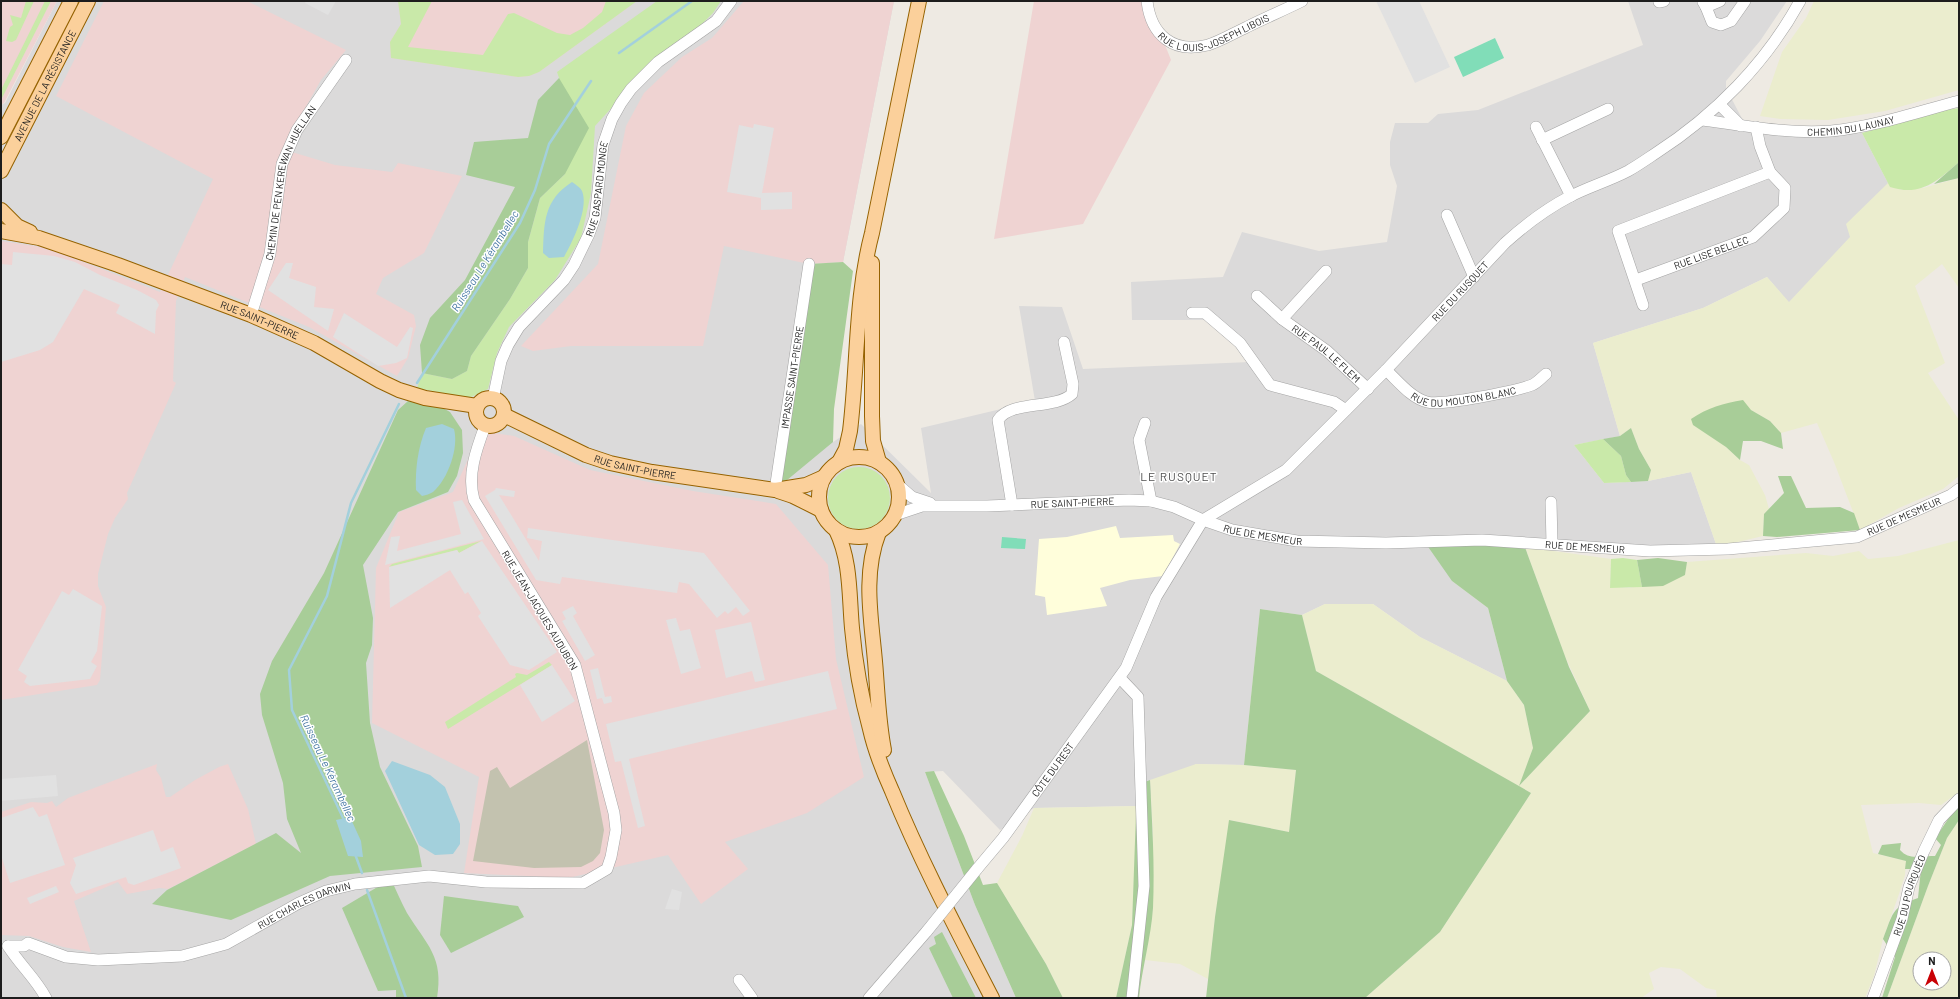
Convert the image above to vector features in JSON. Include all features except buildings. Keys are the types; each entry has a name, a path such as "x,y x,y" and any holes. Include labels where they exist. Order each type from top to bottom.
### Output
{"main road":[{"name":"AVENUE DE LA RÉSISTANCE","path":"1,137 71,1"},
{"name":"AVENUE DE LA RÉSISTANCE","path":"1,171 88,1"},
{"path":"919,1 872,233 864,262 860,291 850,431 846,449 839,462 824,477 819,493 821,510 827,521 836,530 843,546 848,567 856,657 864,706 879,761 903,821 992,998"},
{"name":"RUE SAINT-PIERRE","path":"1,210 17,226 29,231 39,238"},
{"name":"RUE SAINT-PIERRE","path":"1,231 39,238 118,265 251,315 314,343 398,390 425,398 477,406"},
{"path":"872,233 871,390 873,441 879,462"},
{"path":"493,398 501,404 504,415 499,424 495,426 485,426 476,418 477,406 484,399 493,398"},
{"name":"RUE SAINT-PIERRE","path":"504,415 566,446 610,463 652,472 775,490 793,496 821,510"},
{"path":"836,530 857,537 865,537 879,532 895,515 899,496 897,484 890,471 879,462 858,457 839,462"},
{"name":"RUE SAINT-PIERRE","path":"775,490 806,485 824,477"},
{"path":"879,532 871,553 869,565 871,628 880,729 892,792"}],"street":[{"name":"RUE GASPARD MONGE","path":"493,398 501,361 508,345 519,327 564,280 589,234 595,218 604,145 612,119 621,103 631,89 658,62 716,21 731,1"},
{"name":"RUE LOUIS-JOSEPH LIBOIS","path":"1146,1 1148,14 1158,32 1170,42 1188,48 1209,45 1302,1"},
{"path":"1720,1 1704,4 1712,22 1720,25 1731,21 1746,1"},
{"name":"RUE DU RUSQUET","path":"1203,520 1286,470 1368,389 1505,243 1522,228 1546,210 1570,196 1628,171 1682,136 1703,120 1736,88 1776,39 1800,1"},
{"name":"CHEMIN DE PEN KEREWAN HUELLAN","path":"251,315 270,254 282,164 297,130 346,60"},
{"name":"CHEMIN DU LAUNAY","path":"1703,120 1741,126 1804,132 1832,131 1876,124 1959,101"},
{"path":"1720,105 1741,126"},
{"path":"1542,140 1608,108"},
{"path":"1536,127 1570,196"},
{"path":"1643,305 1636,280 1618,231 1770,172 1760,146 1756,127"},
{"name":"RUE LISE BELLEC","path":"1636,280 1753,237 1784,208 1785,188 1770,172"},
{"path":"1447,215 1474,277"},
{"name":"IMPASSE SAINT-PIERRE","path":"775,490 809,264"},
{"name":"RUE PAUL LE FLEM","path":"1282,319 1326,271"},
{"name":"RUE PAUL LE FLEM","path":"1257,296 1282,319 1327,351 1368,389"},
{"path":"1192,313 1205,313 1240,343 1270,385 1328,400 1346,410"},
{"path":"1012,505 998,420 1008,411 1063,399 1072,394 1072,384 1064,342"},
{"name":"RUE DU MOUTON BLANC","path":"1386,370 1414,396 1427,402 1441,402 1515,391 1534,384 1546,374"},
{"path":"1145,423 1139,440 1150,501"},
{"name":"RUE JEAN-JACQUES AUDUBON","path":"485,426 476,446 472,478 473,495 520,577 575,665 614,812 616,830 607,869"},
{"name":"RUE SAINT-PIERRE","path":"897,484 912,497 938,506"},
{"name":"RUE DE MESMEUR","path":"1203,520 1232,530 1298,541 1386,543 1482,540 1552,543 1650,551 1690,551 1857,538 1951,496 1959,489"},
{"name":"RUE SAINT-PIERRE","path":"895,515 922,506 1150,501 1174,507 1203,520"},
{"path":"1551,502 1552,543"},
{"name":"CÔTE DU REST","path":"869,998 927,931 1003,838 1120,678 1126,668 1156,597 1203,520"},
{"path":"1120,678 1138,697 1144,886 1132,998"},
{"name":"RUE DU POURQUÉO","path":"1873,998 1902,919 1909,887 1924,851 1939,820 1959,800"},
{"name":"RUE CHARLES DARWIN","path":"46,998 39,985 17,960 8,946 24,946 28,943 66,957 98,960 182,956 226,944 299,903 326,891 355,884 429,876 486,882 583,883 607,869"},
{"path":"740,980 752,998"}],"shaded area":[{"path":"1,1 57,1 4,103 1,105"},
{"path":"57,1 894,1 843,262 809,264 833,442 861,424 931,493 921,428 1035,401 1019,306 1062,307 1083,369 1250,362 1210,320 1132,320 1131,282 1223,277 1242,232 1319,251 1387,242 1397,186 1390,165 1390,142 1395,123 1428,123 1438,114 1478,110 1643,45 1628,1 1787,1 1760,41 1726,81 1726,88 1749,132 1816,136 1862,133 1890,187 1851,237 1789,303 1767,277 1703,308 1593,343 1620,436 1574,445 1604,483 1648,481 1691,472 1717,547 1652,549 1552,543 1452,581 1488,608 1507,681 1420,637 1373,604 1325,604 1302,615 1260,609 1244,765 1196,764 1137,806 1034,808 1000,830 943,771 925,772 975,905 1016,998 1,998 1,105 5,103"},
{"path":"104,1 247,1 346,50 321,80 282,149 335,165 392,172 398,163 462,176 424,253 383,278 376,294 414,315 416,326 408,358 397,376 309,327 185,277 176,301 173,381 176,383 127,493 128,499 115,518 108,534 98,574 98,586 106,607 100,680 97,685 1,700 1,241 48,248 160,292 213,179 56,96"},
{"path":"306,1 336,1 328,15 305,3"},
{"path":"398,1 637,1 539,72 529,76 518,77 391,58 390,42 401,24"},
{"path":"744,1 894,1 843,262 809,264 724,246 703,346 571,346 533,351 521,346 598,264 626,126 644,93 682,57 712,38"},
{"path":"1034,1 1153,1 1152,12 1171,60 1083,224 994,239"},
{"path":"1376,1 1419,1 1450,67 1415,83"},
{"path":"1814,1 1959,1 1959,90 1885,111 1828,120 1780,119 1760,116 1782,52 1806,18"},
{"path":"754,124 774,128 762,193 792,192 792,209 761,210 761,198 727,192 739,125 753,128"},
{"path":"1959,178 1959,288 1942,264 1915,286 1945,363 1928,373 1959,420 1959,476 1943,489 1899,508 1860,530 1834,462 1817,423 1781,433 1770,421 1751,410 1726,447 1740,460 1749,465 1765,495 1769,509 1764,514 1763,536 1717,547 1691,472 1648,481 1651,470 1639,449 1631,428 1620,436 1593,343 1703,308 1767,277 1789,302 1850,237 1846,224 1888,183 1901,190 1923,188"},
{"path":"13,252 54,256 75,262 156,300 159,305 156,311 155,334 116,313 120,305 84,289 53,342 40,350 1,362 1,264 12,265"},
{"path":"286,263 293,263 289,278 316,287 314,307 334,309 328,331 268,290"},
{"path":"344,313 397,347 410,327 413,328 407,358 396,363 378,366 333,337"},
{"path":"481,431 514,436 590,470 693,491 776,504 828,565 836,659 864,777 807,813 725,842 748,869 701,904 668,855 568,878 464,873 479,777 372,723 376,568 399,512 453,492"},
{"path":"496,488 515,491 514,497 499,495 539,561 542,541 527,538 528,528 704,553 750,611 743,616 736,607 728,614 725,611 717,618 689,584 679,582 677,593 562,577 560,584 536,580 485,496"},
{"path":"462,500 484,539 385,565 391,537 400,536 397,551 461,534 453,502"},
{"path":"1116,526 1120,538 1173,535 1174,541 1180,544 1163,576 1130,580 1100,588 1107,606 1047,615 1045,597 1035,595 1039,539 1067,537"},
{"path":"1959,540 1959,792 1941,805 1919,803 1861,805 1873,853 1906,861 1905,875 1883,939 1874,976 1865,998 1717,998 1716,990 1706,988 1680,969 1661,967 1649,973 1654,989 1641,998 1365,998 1440,932 1531,793 1316,671 1302,615 1325,604 1373,604 1420,637 1507,681 1524,705 1533,748 1520,785 1590,711 1564,654 1525,547 1611,559 1610,587 1629,588 1685,575 1687,562 1806,553 1833,556 1859,551 1868,559 1898,556"},
{"path":"482,541 557,652 529,670 510,665 478,616 481,613 468,592 465,594 450,570 390,608 389,567 457,550 459,553"},
{"path":"73,589 102,606 97,651 91,662 97,666 90,679 30,686 24,682 27,676 18,670 62,591 69,595"},
{"path":"573,606 577,613 573,616 595,655 585,661 562,621 566,619 562,612"},
{"path":"676,618 680,631 690,629 701,668 681,674 666,620"},
{"path":"751,622 765,680 755,682 752,671 726,678 715,630"},
{"path":"552,665 575,701 542,722 520,685"},
{"path":"598,668 605,697 611,696 612,702 604,704 602,698 597,699 590,670"},
{"path":"828,671 837,709 629,759 645,826 638,828 621,761 615,762 606,724"},
{"path":"587,740 604,830 600,853 593,861 581,867 534,868 473,861 490,771 497,767 510,788"},
{"path":"157,764 156,770 161,778 166,797 170,797 195,780 219,767 228,764 248,809 256,844 168,889 160,888 127,894 118,882 74,901 91,952 63,947 29,936 1,935 1,812 31,802 47,803 52,801 56,807 68,798"},
{"path":"1196,764 1244,765 1296,770 1289,832 1230,820 1215,917 1208,979 1180,964 1145,960 1153,909 1153,833 1150,780"},
{"path":"56,775 58,796 1,801 1,779"},
{"path":"1137,806 1132,925 1116,998 1063,998 1046,964 997,883 1022,836 1034,808"},
{"path":"33,807 39,817 47,814 65,865 10,883 1,855 1,818"},
{"path":"1959,820 1959,998 1887,998 1947,838"},
{"path":"153,830 161,852 173,847 181,868 134,885 128,883 126,877 76,894 70,883 76,865 73,858"},
{"path":"56,886 59,892 30,904 27,898"},
{"path":"672,889 682,892 679,910 665,909"}],"green space":[{"path":"26,1 34,1 16,40 12,42 6,41 10,27 13,25 10,15 21,18"},
{"path":"45,1 51,1 1,100 1,90"},
{"path":"398,1 432,1 408,47 483,55 508,14 514,13 557,33 570,35 583,28 602,12 606,1 637,1 539,72 529,76 518,77 391,58 390,42 401,24"},
{"path":"657,1 721,1 713,13 696,30 652,60 631,81 616,103 595,126 591,193 581,238 555,280 509,327 497,353 488,389 469,398 417,388 422,373 452,379 467,371 471,356 510,299 528,268 528,242 540,198 565,174 559,78 557,72"},
{"path":"1495,38 1504,58 1463,77 1454,57"},
{"path":"559,78 589,128 565,174 540,198 528,242 528,268 510,299 471,356 467,371 452,379 422,373 420,345 430,318 465,280 515,187 466,175 474,142 528,138 538,100"},
{"path":"1959,108 1959,162 1936,181 1920,188 1901,190 1890,187 1862,133 1939,111"},
{"path":"1959,162 1959,178 1934,184"},
{"path":"843,262 853,271 834,409 833,442 775,490 809,264"},
{"path":"1743,400 1751,410 1770,421 1781,433 1783,449 1761,441 1743,441 1740,460 1726,447 1693,425 1691,419 1709,409 1722,404"},
{"path":"408,401 441,407 450,412 462,430 463,453 457,476 448,492 398,512 363,565 373,618 372,645 366,663 370,723 380,767 418,846 422,867 330,876 231,920 152,904 167,890 276,833 301,853 287,819 283,783 262,715 260,694 272,661 324,573 398,410"},
{"path":"1631,428 1639,449 1651,470 1648,481 1631,482 1626,475 1621,456 1603,439 1620,436"},
{"path":"1603,439 1621,456 1626,475 1631,482 1604,483 1574,445"},
{"path":"853,467 865,467 881,476 888,486 890,498 888,510 881,520 865,529 853,529 842,524 833,515 828,504 828,492 833,481 842,472"},
{"path":"1778,476 1791,476 1806,508 1840,507 1854,513 1860,530 1777,537 1763,536 1764,514 1784,493"},
{"path":"1002,537 1026,539 1025,549 1001,548"},
{"path":"481,541 459,553 457,550 389,567 392,564"},
{"path":"1424,541 1523,542 1569,667 1590,711 1519,786 1533,748 1524,705 1507,681 1488,608 1452,581"},
{"path":"1623,558 1637,560 1642,587 1610,588 1611,559"},
{"path":"1658,558 1687,562 1685,575 1663,586 1642,587 1637,560"},
{"path":"1260,609 1302,615 1316,671 1531,793 1440,932 1365,998 1206,998 1215,917 1229,820 1289,832 1296,770 1244,765"},
{"path":"549,662 552,665 448,729 445,722 516,677 515,674 527,675"},
{"path":"934,771 964,836 983,885 997,883 1046,964 1063,998 1016,998 975,905 925,772"},
{"path":"1150,780 1154,876 1153,908 1150,930 1139,998 1116,998 1132,925 1137,785"},
{"path":"1959,805 1959,820 1947,838 1887,998 1882,998 1895,957 1883,939 1894,912 1909,901 1918,898 1921,869 1905,869 1906,861 1878,854 1882,845 1901,843 1900,850 1908,855 1916,857 1935,856 1941,845 1935,838"},
{"path":"391,879 407,913 427,943 436,962 439,984 437,998 396,998 396,990 378,991 342,908"},
{"path":"444,896 518,906 524,917 451,953 440,935"},
{"path":"942,932 976,998 953,998 929,948 936,944 934,937"}],"water":[{"path":"572,182 582,191 584,198 582,215 572,242 564,257 549,258 543,253 547,213 556,196"},
{"path":"442,424 454,429 454,454 448,471 438,486 432,493 422,496 416,490 417,466 421,443 426,428"},
{"path":"392,761 430,775 445,787 460,824 460,844 453,854 435,855 419,845 385,771"},
{"path":"350,817 361,841 363,857 348,856 336,820"}],"waterway":[{"name":"Ruisseau Le Kérambellec","path":"619,53 692,1"},
{"name":"Ruisseau Le Kérambellec","path":"417,383 520,223 535,190 549,144 591,81"},
{"name":"Ruisseau Le Kérambellec","path":"344,820 292,710 289,670 327,596 351,503 399,404"},
{"name":"Ruisseau Le Kérambellec","path":"355,854 362,873"},
{"name":"Ruisseau Le Kérambellec","path":"367,890 406,998"}],"district":[{"name":"LE RUSQUET","path":"1179,477"}]}
